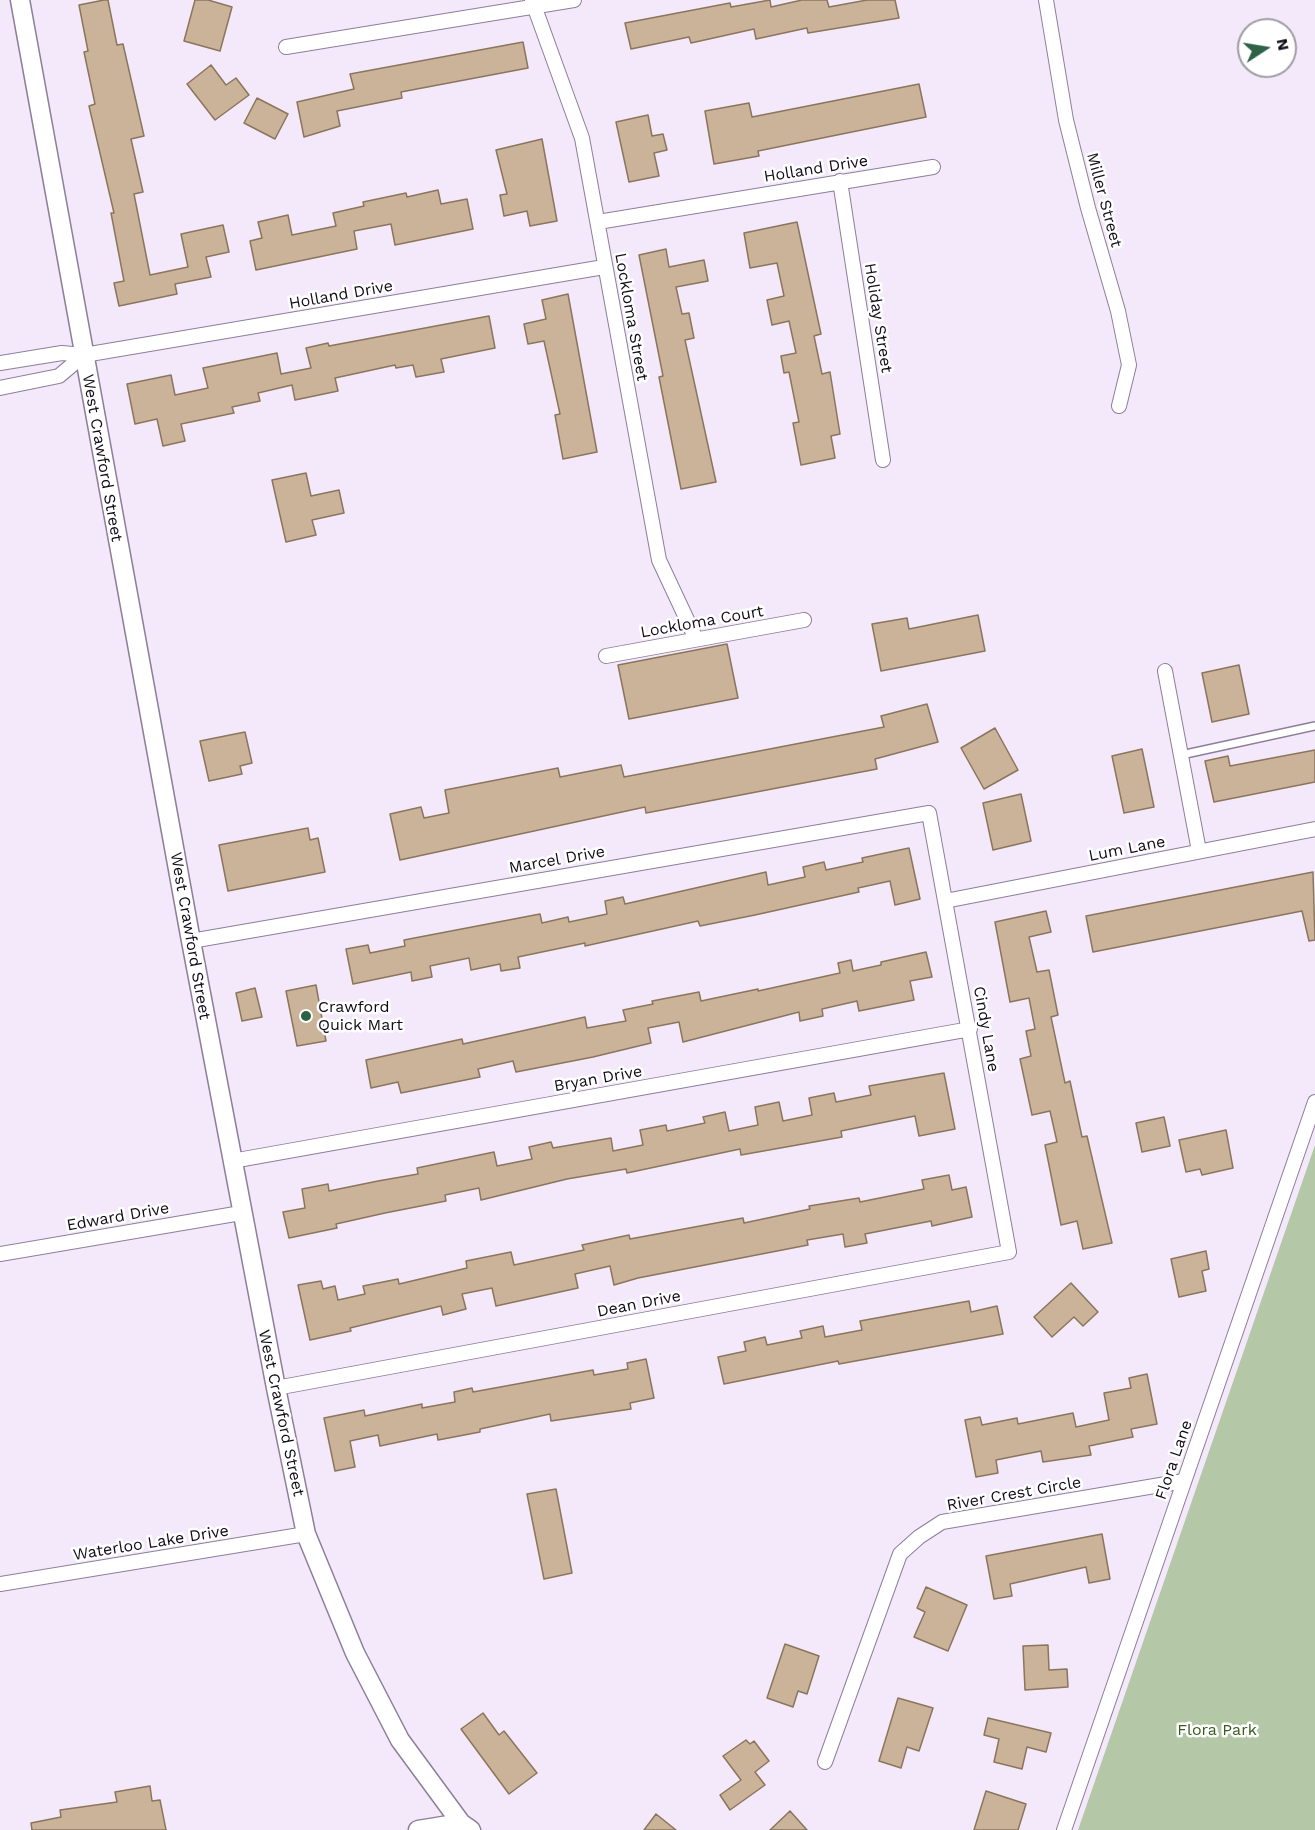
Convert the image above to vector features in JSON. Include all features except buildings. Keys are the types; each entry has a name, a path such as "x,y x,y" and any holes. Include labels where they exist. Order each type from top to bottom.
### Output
{"street":[{"name":"West Crawford Street","path":"20,0 232,1161 306,1534 355,1653 400,1740 466,1826"},
{"path":"286,47 532,4 574,0"},
{"name":"Miller Street","path":"1046,0 1066,120 1088,208 1118,311 1129,365 1119,406"},
{"name":"Lockloma Street","path":"532,4 582,138 659,560 696,639"},
{"name":"Holland Drive","path":"598,222 933,167"},
{"name":"Holiday Street","path":"840,181 883,460"},
{"name":"Holland Drive","path":"0,363 62,353 84,355 604,267"},
{"path":"0,388 59,376 84,355"},
{"name":"Lockloma Court","path":"606,656 804,620"},
{"path":"1165,671 1199,851"},
{"name":"Marcel Drive","path":"191,941 929,813"},
{"name":"Cindy Lane","path":"929,813 1010,1252"},
{"name":"Lum Lane","path":"945,901 1315,829"},
{"name":"Bryan Drive","path":"232,1161 970,1029"},
{"name":"Flora Lane","path":"1064,1830 1315,1102"},
{"name":"Edward Drive","path":"0,1254 242,1213"},
{"name":"Dean Drive","path":"276,1388 1010,1252"},
{"name":"River Crest Circle","path":"825,1762 900,1554 919,1537 942,1522 1184,1481"},
{"name":"Waterloo Lake Drive","path":"0,1584 306,1534"},
{"path":"418,1830 466,1826"}],"lane":[{"path":"1181,755 1315,726"}],"green space":[{"name":"Flora Park","path":"1315,1145 1315,1830 1078,1830"}],"place":[{"name":"Crawford Quick Mart","path":"306,1016"}]}
